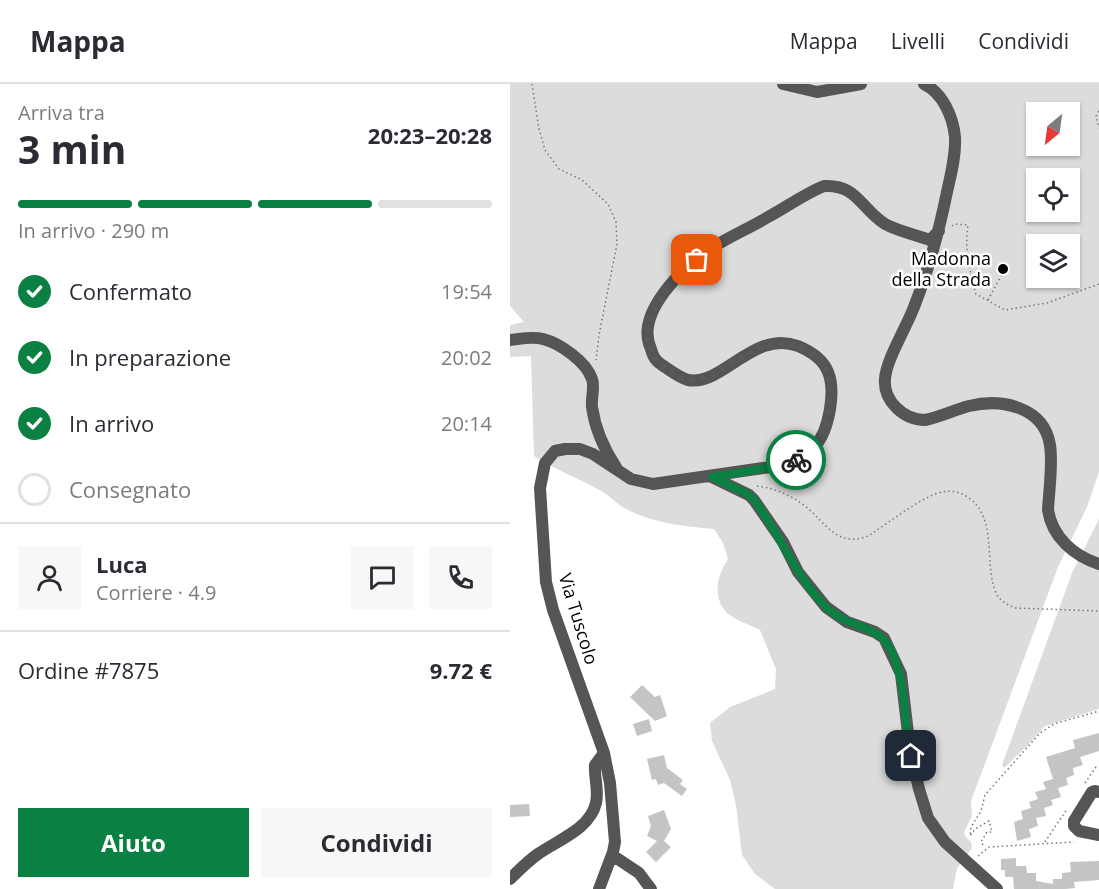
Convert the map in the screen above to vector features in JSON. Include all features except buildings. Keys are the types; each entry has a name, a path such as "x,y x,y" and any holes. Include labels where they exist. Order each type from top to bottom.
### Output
{"street":[{"path":"783,84 817,92 861,84"},
{"path":"924,84 948,109 952,122 955,151 932,255 915,306 887,370 885,382 888,396 898,410 918,420 986,404 1011,405 1022,408 1034,416 1042,426 1050,447 1050,520 1056,532 1075,554 1099,564"},
{"name":"Via Tuscolo","path":"599,889 615,842 610,783 604,753 550,598 544,565 540,482 544,467 550,455 560,450 580,449 593,454 631,478 653,484 784,465 795,460 815,446 826,428 829,415 828,372 818,358 796,345 770,344 758,348 711,376 690,380 656,361 647,342 648,322 658,301 683,271 712,248 824,186 843,187 853,192 875,217 900,229"},
{"path":"900,229 924,232 944,208"},
{"path":"900,229 930,240 938,235"},
{"path":"900,229 918,240 932,255"},
{"path":"510,340 532,337 542,339 564,348 581,363 592,379 592,407 603,443 616,467 631,478"},
{"path":"712,477 749,495 754,500 783,542 798,572 826,607 847,622 875,632 884,638 901,674 910,750 925,809 942,839 997,889"},
{"path":"510,879 531,859 568,836 589,818 594,810 597,797 595,765 604,753"},
{"path":"1099,792 1092,792 1074,821 1074,826 1079,831 1099,835"},
{"path":"612,855 639,873 651,889"}],"path":[{"path":"532,84 539,129 545,150 559,169 582,180 608,204 616,222 617,244 592,379"},
{"path":"1099,111 1096,116 1099,128"},
{"path":"938,235 955,224 968,225 966,238 970,271 976,294 1005,310 1047,303 1099,284"},
{"path":"988,300 1002,274"},
{"path":"750,486 783,492 804,505 833,533 848,540 858,540 868,536 935,494 948,490 963,494 975,501 986,521 995,591 1002,602 1015,608 1099,611"},
{"path":"983,845 981,842 987,832 992,832 989,821 975,829 970,836 971,827 981,811 986,795 1040,733 1054,724 1099,711"},
{"path":"1093,772 1096,767 1099,768"},
{"path":"969,865 989,846 1077,842"}],"shaded area":[{"path":"510,84 1099,84 1099,472 1087,507 1058,567 971,801 972,816 964,832 972,848 957,868 953,889 775,889 755,874 742,855 736,805 730,780 712,741 710,723 730,707 775,689 776,669 760,630 733,617 722,606 718,586 721,572 728,559 723,543 714,529 666,523 632,512 603,492 534,456 531,356 510,357 510,325 524,322 510,306"},
{"path":"1099,519 1099,709 1045,726 1004,768 1002,765 1072,573"}],"way so far":[{"path":"697,260 683,271 658,301 648,322 647,342 656,361 690,380 711,376 758,348 770,344 796,345 818,358 825,366 830,381 829,415 822,437 806,454 796,460"}],"place":[{"name":"Madonna della Strada","path":"1003,269"}],"route":[{"path":"796,460 784,465 712,477 749,495 754,500 783,542 798,572 826,607 847,622 875,632 884,638 901,674 911,756"}]}
